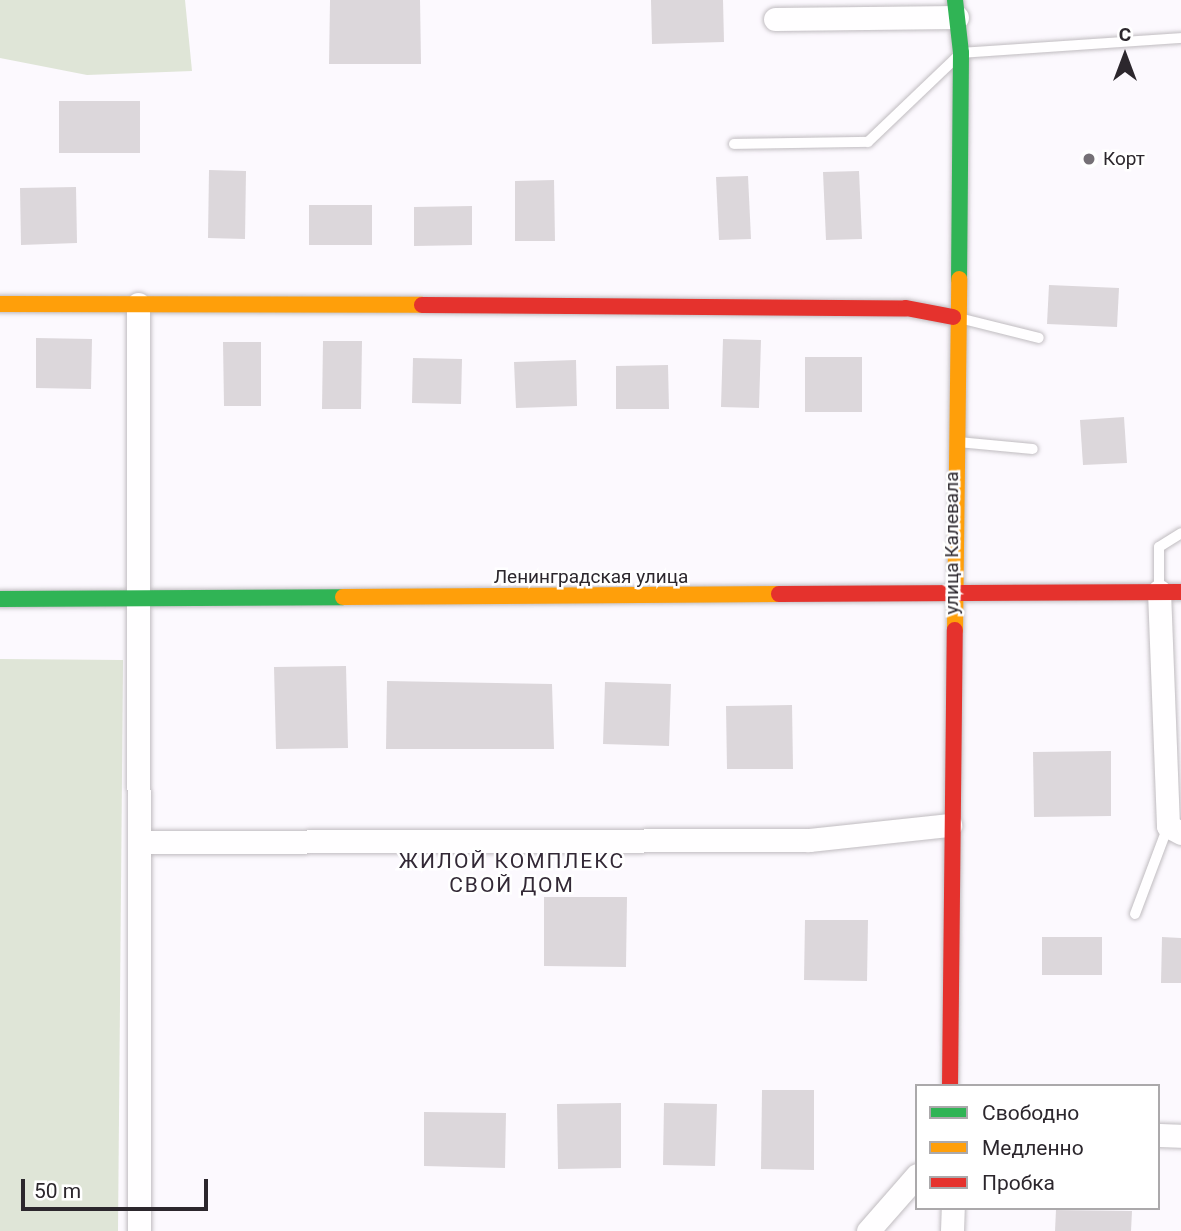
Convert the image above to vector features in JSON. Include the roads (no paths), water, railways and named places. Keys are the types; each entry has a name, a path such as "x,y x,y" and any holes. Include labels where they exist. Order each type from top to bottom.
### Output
{"street":[{"path":"775,19 956,8"},
{"name":"улица Калевала","path":"950,1084 953,317 961,53 956,8"},
{"path":"0,304 906,308 953,317"},
{"path":"138,304 139,1231"},
{"path":"1170,592 1174,829"},
{"name":"Ленинградская улица","path":"0,599 951,596 1170,592"},
{"path":"139,842 809,840 950,825"},
{"path":"1160,1135 1181,1136"},
{"path":"868,1231 915,1177"},
{"path":"952,1231 953,1210"}],"lane":[{"path":"734,144 868,142 961,53 1181,38"},
{"path":"953,317 1039,338"},
{"path":"952,441 1033,449"},
{"path":"1170,592 1159,547 1181,533"},
{"path":"1135,914 1174,829"}],"place":[{"name":"Корт","path":"1089,159"}],"district":[{"name":"ЖИЛОЙ КОМПЛЕКС СВОЙ ДОМ","path":"512,873"}]}
